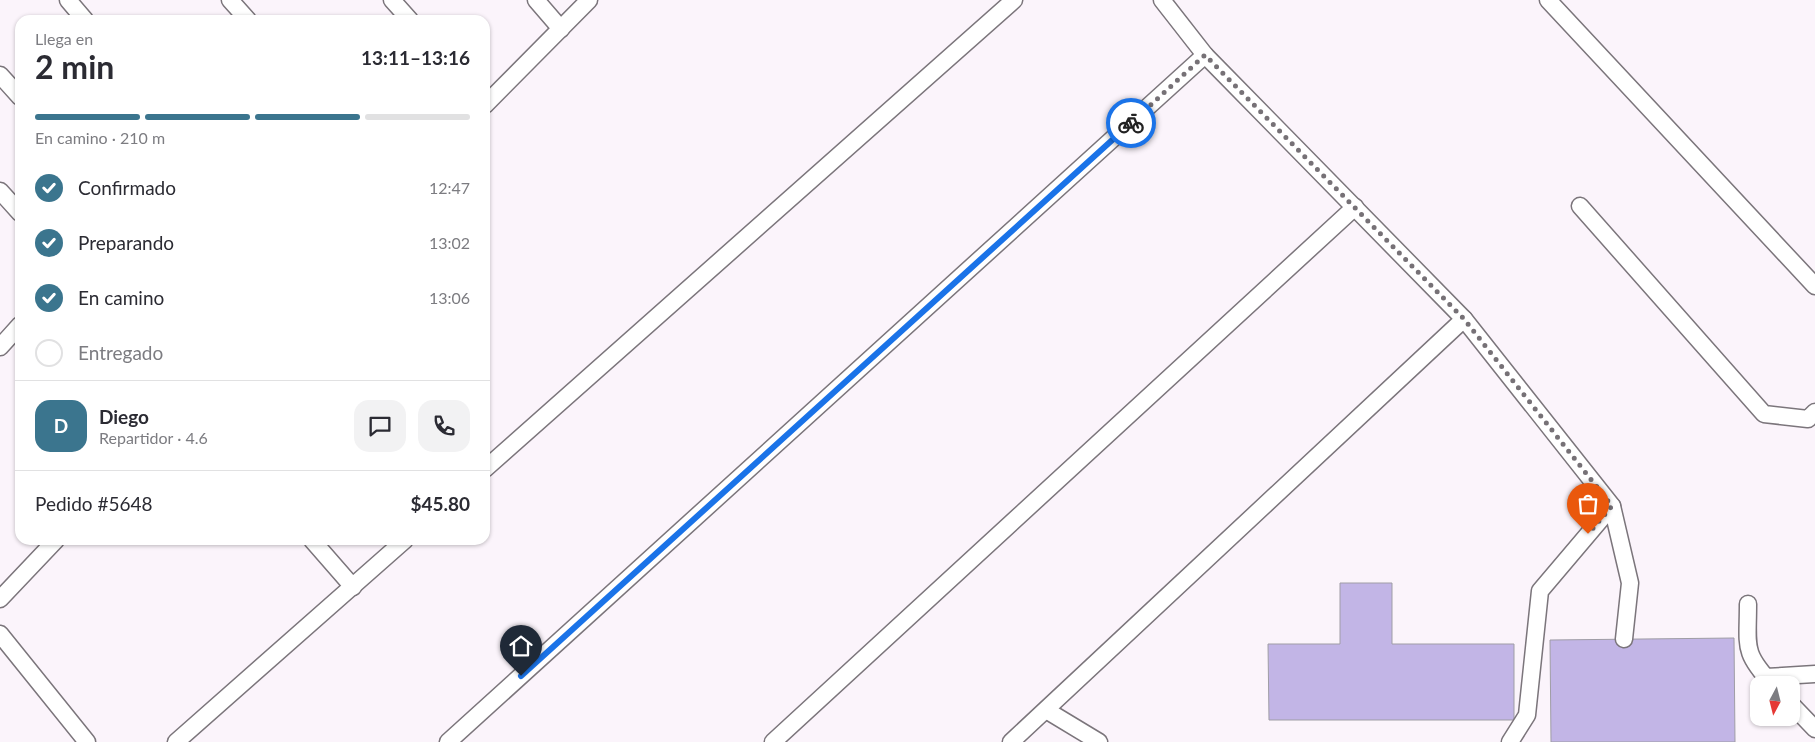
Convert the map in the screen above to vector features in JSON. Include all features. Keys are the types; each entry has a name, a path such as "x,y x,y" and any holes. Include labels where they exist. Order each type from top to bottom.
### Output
{"lane":[{"path":"68,0 81,15"},
{"path":"230,0 244,15"},
{"path":"392,0 406,15"},
{"path":"536,0 561,29"},
{"path":"490,100 589,0"},
{"path":"490,465 1014,0"},
{"path":"1162,0 1205,55 1464,319 1612,506 1630,583 1624,639"},
{"path":"1548,0 1815,286"},
{"path":"448,742 1205,55"},
{"path":"0,75 15,92"},
{"path":"0,191 15,208"},
{"path":"1580,206 1764,414 1808,419 1815,412"},
{"path":"773,742 1355,207"},
{"path":"1012,742 1464,319"},
{"path":"0,347 15,330"},
{"path":"1510,742 1528,715 1540,591 1612,506"},
{"path":"0,600 51,545"},
{"path":"316,545 352,586"},
{"path":"176,742 399,545"},
{"path":"1748,604 1748,651 1754,664 1765,676"},
{"path":"0,634 87,742"},
{"path":"1800,676 1815,674"},
{"path":"1046,710 1099,742"},
{"path":"1800,713 1815,729"}],"building":[{"path":"1340,583 1392,583 1392,644 1514,644 1514,720 1269,720 1268,644 1340,644"},
{"path":"1734,638 1735,742 1551,742 1550,640"}],"way so far":[{"path":"1131,123 1205,55 1464,319 1612,506 1588,534"}],"route":[{"path":"521,676 1131,123"}]}
